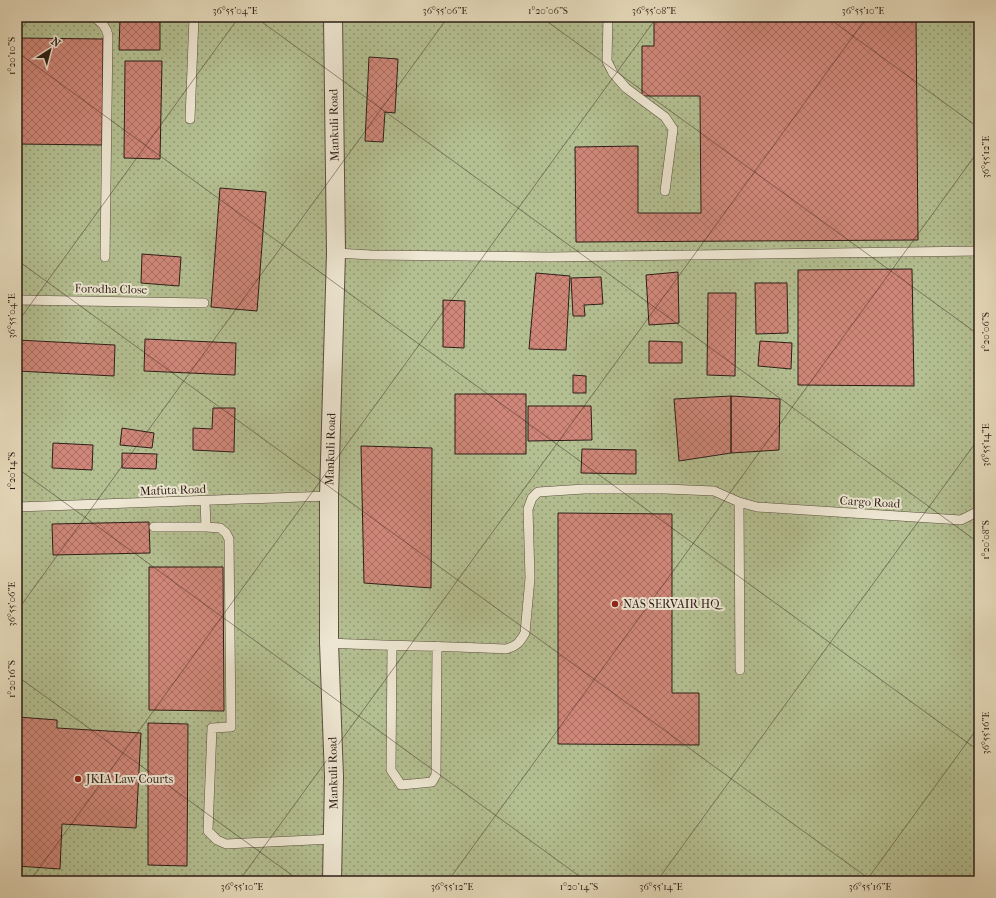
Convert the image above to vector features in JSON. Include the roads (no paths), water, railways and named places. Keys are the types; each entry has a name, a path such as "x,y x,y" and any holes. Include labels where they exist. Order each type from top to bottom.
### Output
{"street":[{"name":"Mankuli Road","path":"332,17 336,253 329,496 329,643 334,777 332,881"}],"lane":[{"path":"93,17 102,23 108,34 105,257"},
{"path":"190,119 194,17"},
{"path":"608,17 607,61 613,73 626,88 665,117 673,129 666,191"},
{"path":"336,253 548,258 979,251"},
{"name":"Forodha Close","path":"17,300 204,303"},
{"name":"Cargo Road","path":"437,646 506,649 515,647 521,640 525,633 530,578 528,509 532,498 538,492 584,489 714,491 757,508 961,520 979,511"},
{"name":"Mafuta Road","path":"17,507 329,496"},
{"path":"205,501 206,527"},
{"path":"739,502 740,670"},
{"path":"154,527 220,528 226,533 229,539 231,727 212,728 208,831 217,840 226,844 333,839"},
{"path":"329,643 392,646 437,646 436,775 432,782 401,785 391,770 392,646"}],"place":[{"name":"NAS SERVAIR HQ","path":"615,604"},
{"name":"JKIA Law Courts","path":"78,779"}]}
